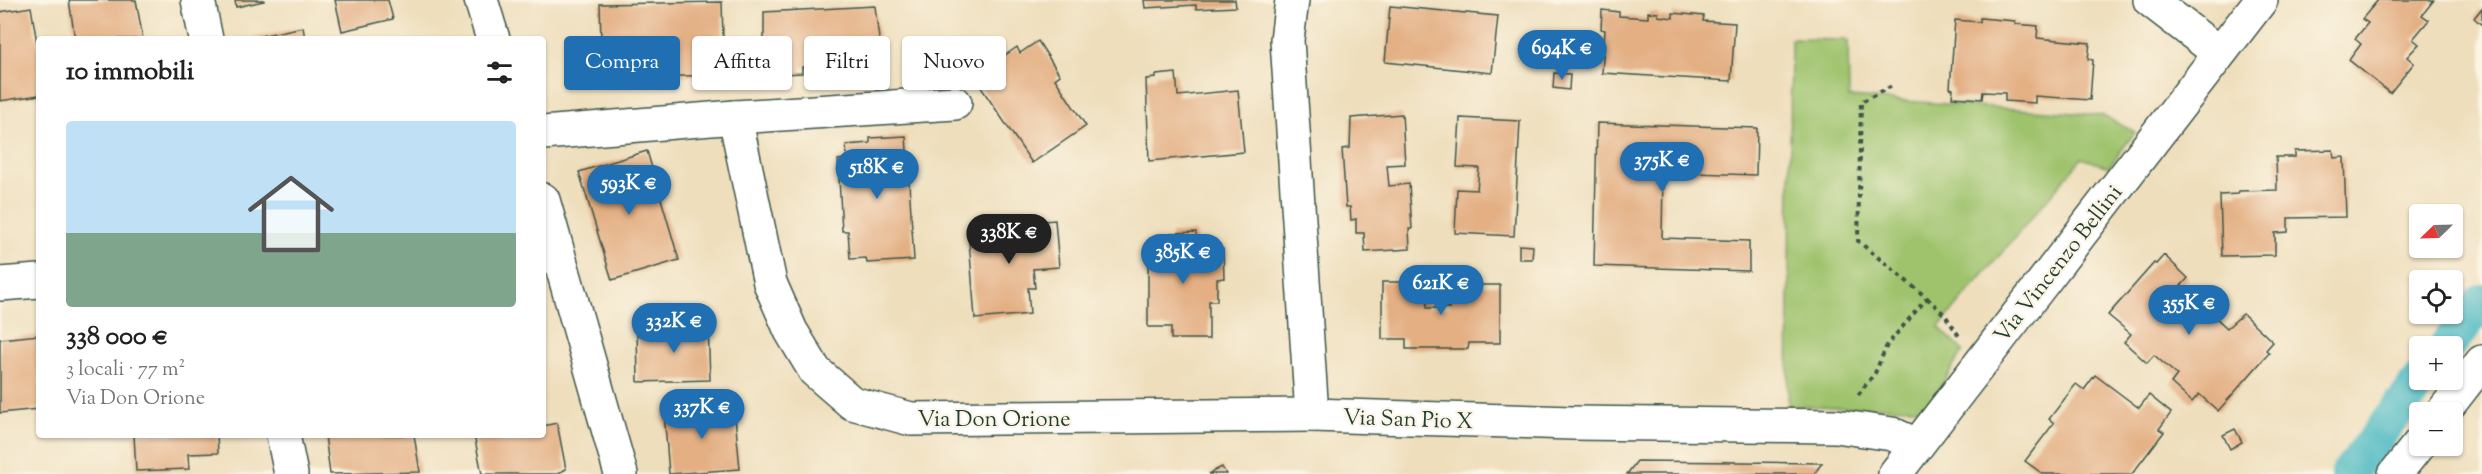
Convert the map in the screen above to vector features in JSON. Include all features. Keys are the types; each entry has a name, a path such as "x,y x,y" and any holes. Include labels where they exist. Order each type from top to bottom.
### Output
{"street":[{"path":"198,0 205,36"},
{"path":"481,0 492,36"},
{"name":"Via San Pio X","path":"1292,0 1287,40 1312,416 1836,426 1892,434 1917,445"},
{"path":"2150,0 2220,53"},
{"name":"Via Vincenzo Bellini","path":"1895,474 2261,0"},
{"path":"546,134 735,117 955,103"},
{"name":"Via Don Orione","path":"735,117 770,282 791,331 815,371 852,403 911,419 1312,416"},
{"path":"546,220 549,241 621,474"},
{"path":"0,284 36,281"},
{"path":"2451,402 2482,362"},
{"path":"284,438 291,474"},
{"path":"2395,474 2410,456"}],"path":[{"path":"1892,87 1861,102 1858,241 1946,315 1978,364"},
{"path":"1836,426 1875,374 1887,345 1927,298"}],"green space":[{"path":"1791,39 1848,40 1849,97 2101,115 2135,132 2109,167 2082,158 1939,327 1963,351 1927,408 1788,406"}],"building":[{"path":"69,0 136,0 142,36 75,36"},
{"path":"235,0 264,0 264,1 236,7"},
{"path":"335,0 388,0 393,19 342,31"},
{"path":"1144,0 1235,0 1236,7 1196,9 1196,5 1145,8"},
{"path":"2378,0 2434,0 2422,15 2429,20 2413,39 2419,44 2407,57 2414,63 2390,93 2349,60 2361,44 2355,39 2368,23 2362,19"},
{"path":"722,2 723,36 692,36 692,76 680,76 680,36 601,36 600,4"},
{"path":"875,6 879,36 804,36 804,67 802,67 802,73 792,74 792,36 764,36 764,12"},
{"path":"1390,6 1498,16 1492,73 1385,62"},
{"path":"31,7 36,37 36,95 0,101 0,12"},
{"path":"2482,8 2482,25 2474,18"},
{"path":"1602,10 1619,12 1619,16 1648,18 1648,12 1673,18 1673,13 1704,16 1703,21 1735,23 1731,81 1602,73 1605,30 1601,29"},
{"path":"1980,18 2015,21 2015,24 2038,26 2037,38 2090,43 2088,59 2093,60 2090,100 2035,96 2035,103 2005,101 2005,93 1983,92 1982,99 1952,97 1953,89 1950,88 1955,20 1980,22"},
{"path":"303,27 304,36 260,36"},
{"path":"1038,41 1060,75 1055,79 1086,126 1032,163 983,90 1006,90 1006,55 1017,47 1020,53"},
{"path":"1176,73 1178,96 1238,90 1244,152 1149,161 1146,79 1156,78 1156,75"},
{"path":"1554,73 1570,74 1569,90 1553,88"},
{"path":"1402,114 1405,164 1387,165 1389,186 1409,184 1412,229 1409,229 1410,249 1365,252 1364,233 1356,233 1356,219 1351,220 1350,207 1346,207 1342,149 1350,148 1351,118"},
{"path":"1460,118 1520,121 1514,236 1455,233 1457,189 1477,190 1479,168 1457,167"},
{"path":"1597,123 1757,128 1756,175 1663,172 1662,238 1749,241 1749,271 1594,266"},
{"path":"906,136 914,260 867,263 866,258 850,259 848,231 842,231 838,160 847,159 846,145 870,143 870,138"},
{"path":"2333,150 2334,158 2344,157 2346,217 2288,218 2288,232 2275,233 2275,255 2222,256 2220,195 2238,194 2239,191 2277,190 2276,157 2295,157 2295,151"},
{"path":"647,151 679,260 612,280 579,172"},
{"path":"1055,220 1059,267 1033,269 1035,288 1028,288 1030,314 975,319 968,227"},
{"path":"1196,232 1197,249 1223,249 1224,278 1217,279 1217,301 1209,301 1209,339 1171,339 1171,327 1148,327 1148,242 1171,242 1171,233"},
{"path":"1519,245 1533,246 1532,259 1519,259"},
{"path":"2164,255 2188,278 2181,286 2227,328 2243,314 2273,342 2266,350 2269,353 2218,411 2199,394 2192,402 2171,383 2177,375 2154,355 2147,363 2124,342 2131,334 2108,315 2154,263 2156,264"},
{"path":"1382,282 1426,282 1427,308 1449,308 1448,285 1500,285 1500,343 1469,343 1468,349 1406,349 1406,339 1382,339"},
{"path":"708,324 710,380 638,382 637,330"},
{"path":"36,335 36,409 0,413 0,339"},
{"path":"2095,375 2139,408 2149,395 2171,413 2159,429 2164,432 2132,474 2043,474 2025,461 2054,423 2049,419 2076,384 2084,390"},
{"path":"734,406 740,469 669,474 664,412"},
{"path":"557,423 566,469 557,474 482,474 475,438 546,438 546,425"},
{"path":"2235,429 2242,442 2230,449 2223,435"},
{"path":"134,438 217,438 218,453 188,454 189,469 136,471"},
{"path":"325,438 414,438 420,472 330,474"},
{"path":"1637,461 1822,463 1814,474 1627,474"},
{"path":"1222,467 1226,474 1208,474"}],"waterway":[{"path":"2455,336 2482,302"},
{"path":"2348,474 2413,390"}]}
